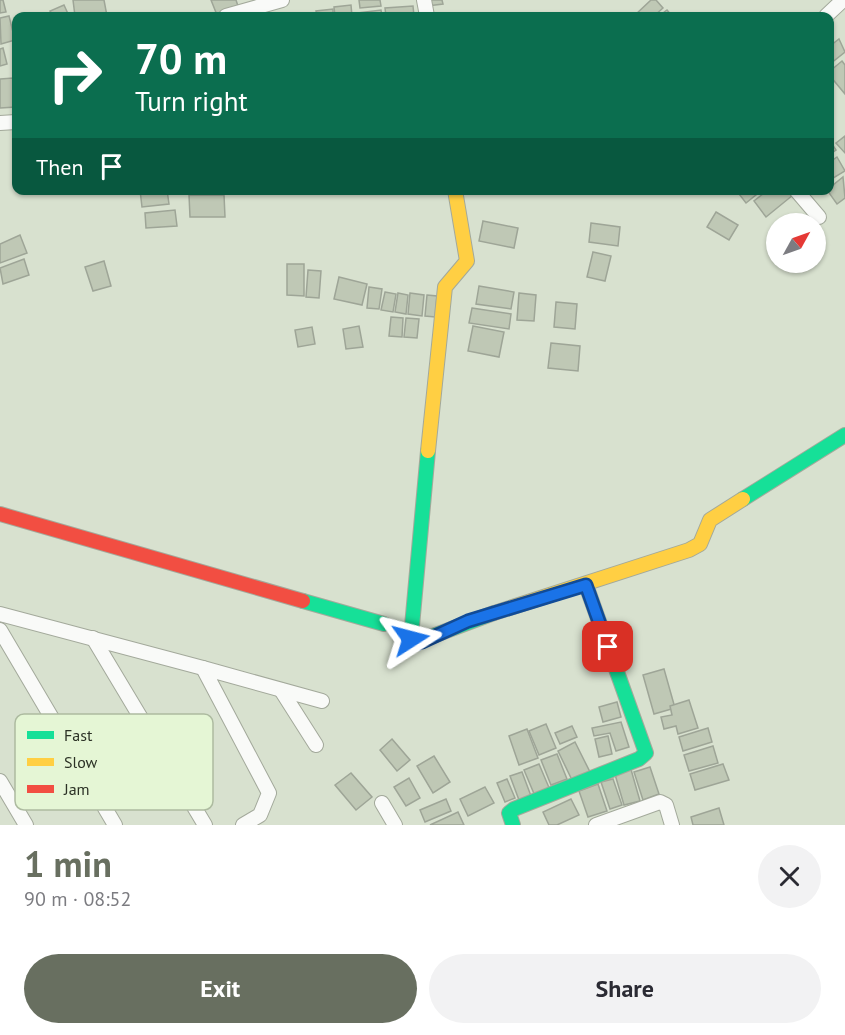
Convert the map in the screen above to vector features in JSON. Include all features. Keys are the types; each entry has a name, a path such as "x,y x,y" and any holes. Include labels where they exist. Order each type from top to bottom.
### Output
{"street":[{"path":"240,12 282,0"},
{"path":"830,12 843,0"},
{"path":"456,195 467,261 445,287 439,326 411,639 416,644 468,621 586,585 700,544 710,520 845,435"},
{"path":"800,195 816,213"},
{"path":"0,514 384,624"},
{"path":"513,825 509,813 514,809 639,759 646,753 586,585"},
{"path":"0,614 322,701"},
{"path":"0,630 50,714"},
{"path":"93,638 139,714"},
{"path":"203,668 269,793 260,815 243,825"},
{"path":"281,690 316,745"},
{"path":"0,781 15,806"},
{"path":"596,825 660,802 666,805 672,825"},
{"path":"382,803 395,825"},
{"path":"17,810 26,825"},
{"path":"106,810 115,825"},
{"path":"196,810 205,825"}],"building":[{"path":"0,0 3,0 6,12 0,13"},
{"path":"73,0 104,0 106,12 74,12"},
{"path":"211,0 236,0 238,6 224,12 216,12"},
{"path":"359,0 380,0 381,6 360,8"},
{"path":"426,0 442,0 443,4 427,6"},
{"path":"651,0 656,0 663,8 658,12 638,12"},
{"path":"64,5 67,12 51,12"},
{"path":"351,5 352,12 335,12 334,7"},
{"path":"413,6 414,12 386,12 385,8"},
{"path":"333,9 333,12 316,11"},
{"path":"9,16 12,28 12,41 1,44 0,18"},
{"path":"839,39 845,52 834,61 834,43"},
{"path":"3,48 7,64 0,66 0,49"},
{"path":"842,61 845,65 845,94 834,81 834,68"},
{"path":"12,78 12,107 0,108 0,79"},
{"path":"845,136 845,153 836,143"},
{"path":"837,157 845,171 834,178 834,159"},
{"path":"843,177 845,198 837,204 831,195 834,195 834,184"},
{"path":"141,195 168,195 169,204 142,207"},
{"path":"189,195 224,195 225,217 190,217"},
{"path":"740,195 756,195 746,203"},
{"path":"762,195 793,195 771,213 766,213 766,217 754,201"},
{"path":"175,210 177,226 146,228 145,213"},
{"path":"716,212 738,225 729,240 707,227"},
{"path":"483,221 518,228 514,248 479,241"},
{"path":"591,223 620,227 618,246 589,242"},
{"path":"20,235 27,253 0,263 0,244"},
{"path":"593,252 611,256 605,281 587,277"},
{"path":"24,259 29,275 3,284 0,268"},
{"path":"104,261 111,286 93,291 85,267"},
{"path":"287,264 304,264 304,296 287,295"},
{"path":"308,270 321,271 319,298 306,297"},
{"path":"339,277 367,284 362,305 334,299"},
{"path":"479,286 514,292 511,309 476,304"},
{"path":"369,287 382,289 379,309 367,308"},
{"path":"385,292 396,294 393,312 381,310"},
{"path":"398,293 408,295 406,314 395,312"},
{"path":"410,293 424,295 422,316 408,314"},
{"path":"519,293 536,295 534,321 517,320"},
{"path":"427,295 437,296 435,317 425,316"},
{"path":"556,302 577,304 575,329 554,327"},
{"path":"472,308 511,314 509,329 469,323"},
{"path":"391,317 403,318 402,337 389,336"},
{"path":"406,318 419,319 417,338 404,337"},
{"path":"359,326 363,347 346,349 343,329"},
{"path":"473,326 504,332 499,357 468,351"},
{"path":"312,327 315,344 298,347 295,330"},
{"path":"551,343 580,346 578,371 548,368"},
{"path":"664,669 675,708 654,714 643,675"},
{"path":"689,700 698,728 678,734 676,726 664,729 661,717 672,715 670,706"},
{"path":"617,702 621,717 603,722 599,707"},
{"path":"621,722 629,747 616,751 610,733 594,736 592,728"},
{"path":"546,724 556,748 539,755 529,731"},
{"path":"572,726 577,737 560,744 555,733"},
{"path":"708,728 712,742 683,751 679,737"},
{"path":"527,729 538,758 519,765 509,736"},
{"path":"608,736 612,754 599,757 595,739"},
{"path":"392,739 410,760 397,771 380,750"},
{"path":"575,742 590,772 572,780 558,751"},
{"path":"713,746 718,763 689,771 684,755"},
{"path":"557,754 567,779 551,785 541,760"},
{"path":"434,756 450,782 433,793 417,766"},
{"path":"539,764 550,790 535,796 524,770"},
{"path":"723,764 729,780 695,790 690,774"},
{"path":"630,766 640,801 624,805 614,771"},
{"path":"650,767 659,794 643,800 634,772"},
{"path":"522,772 531,796 519,800 510,776"},
{"path":"351,773 372,797 356,810 335,785"},
{"path":"409,778 420,798 406,806 394,787"},
{"path":"507,779 515,798 505,802 497,783"},
{"path":"613,779 622,805 610,809 601,782"},
{"path":"598,784 607,811 588,817 579,791"},
{"path":"485,787 494,803 468,816 460,799"},
{"path":"446,799 451,811 425,822 420,810"},
{"path":"571,799 579,815 557,825 549,825 543,812"},
{"path":"719,808 724,825 693,825 691,817"},
{"path":"458,812 464,825 430,825"}],"traffic: fast":[{"path":"743,499 845,435"},
{"path":"428,451 411,637 414,643 494,613"},
{"path":"513,825 509,813 514,809 639,759 646,753 586,585"},
{"path":"303,601 384,624"}],"traffic: slow":[{"path":"428,451 445,287 467,261 456,195"},
{"path":"494,613 689,550 700,544 710,520 743,499"}],"traffic: jam":[{"path":"0,514 303,601"}],"route":[{"path":"411,639 416,644 468,621 586,585 608,647"}]}
